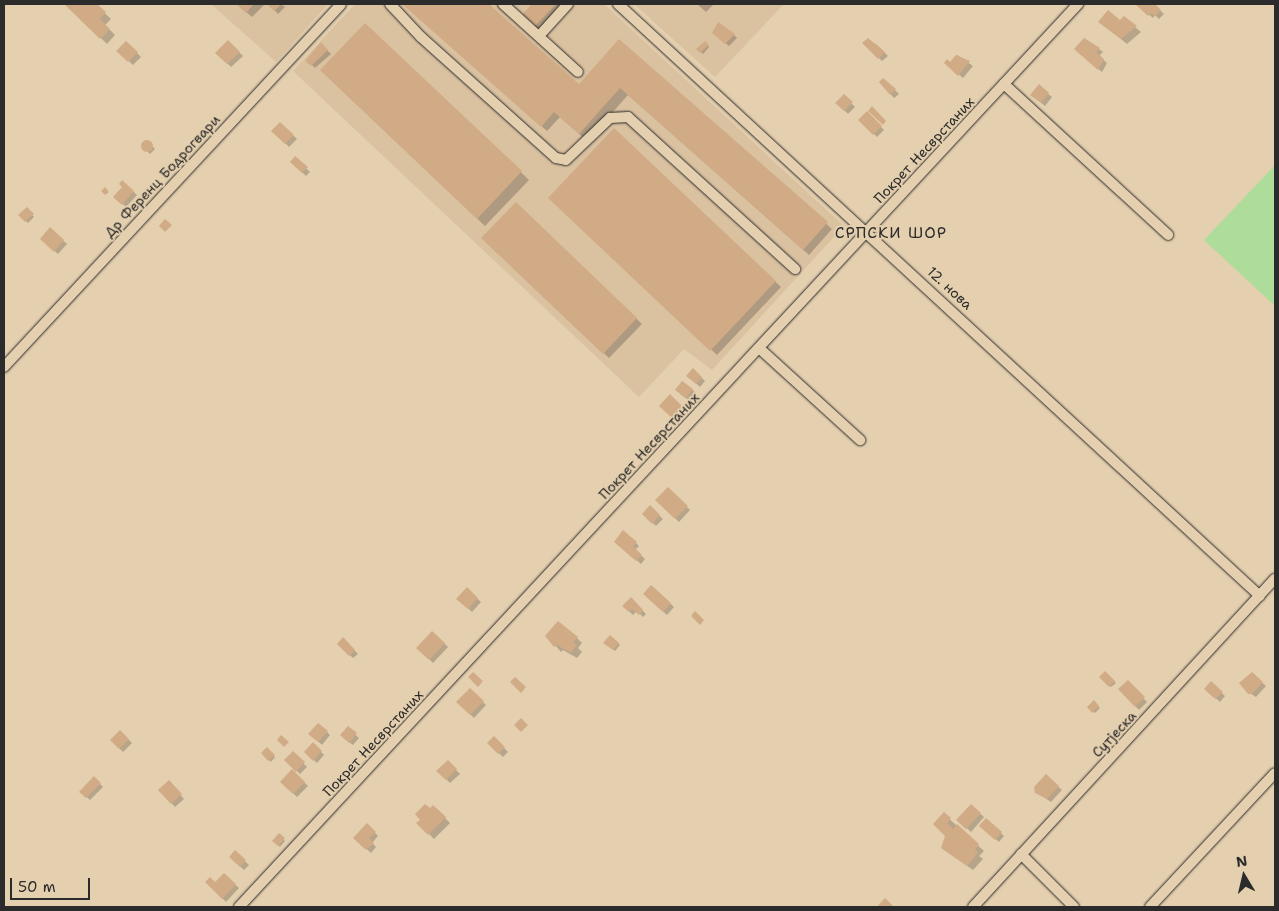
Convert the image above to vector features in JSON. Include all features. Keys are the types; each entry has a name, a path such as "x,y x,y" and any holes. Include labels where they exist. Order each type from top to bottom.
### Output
{"street":[{"name":"Др Ференц Бодрогвари","path":"4,367 341,4"},
{"path":"390,4 421,37 556,158 566,160 610,118 628,117 795,269"},
{"path":"503,4 578,72"},
{"path":"539,36 568,4"},
{"name":"12. нова","path":"618,4 868,231 1260,596"},
{"name":"Покрет Несврстаних","path":"239,907 1078,4"},
{"path":"1004,84 1168,235"},
{"path":"759,348 860,440"},
{"name":"Сутјеска","path":"973,907 1275,579"},
{"path":"1150,907 1275,773"},
{"path":"1021,854 1074,907"}],"shaded area":[{"path":"211,4 328,4 276,62"},
{"path":"355,4 604,4 844,226 712,370 684,349 639,397 293,71"},
{"path":"634,4 784,4 715,77"}],"green space":[{"path":"1275,165 1275,306 1204,240"}],"building":[{"path":"64,4 97,4 106,12 100,19 110,29 100,39"},
{"path":"236,4 254,4 246,13"},
{"path":"267,4 282,4 274,11"},
{"path":"402,4 489,4 579,84 619,39 828,222 803,250 620,88 579,134 554,112 541,127"},
{"path":"532,4 556,4 533,28 520,17"},
{"path":"1135,4 1155,4 1161,10 1155,16 1151,13 1148,16"},
{"path":"1108,10 1120,20 1124,16 1137,26 1121,39 1098,22"},
{"path":"718,22 735,34 725,44 712,33"},
{"path":"365,23 522,171 477,219 320,70"},
{"path":"868,38 885,52 878,59 862,43"},
{"path":"1084,38 1100,48 1096,52 1104,59 1098,70 1074,49"},
{"path":"228,40 240,52 227,64 215,53"},
{"path":"126,41 138,52 128,62 116,51"},
{"path":"705,41 709,45 700,53 696,49"},
{"path":"321,42 328,50 311,66 305,61"},
{"path":"956,55 970,61 958,76 944,63 947,59 950,62"},
{"path":"883,78 896,89 890,95 879,82"},
{"path":"1039,84 1049,93 1041,103 1030,95"},
{"path":"844,94 853,102 844,111 835,103"},
{"path":"872,106 886,121 883,125 868,111"},
{"path":"867,111 882,126 873,135 858,120"},
{"path":"280,122 294,135 285,144 271,131"},
{"path":"614,128 776,281 710,351 548,198"},
{"path":"145,140 149,140 153,146 149,152 145,152 141,148 141,144"},
{"path":"295,156 308,167 302,173 290,162"},
{"path":"122,180 134,191 122,205 113,197 122,187 119,184"},
{"path":"105,187 109,192 105,195 101,191"},
{"path":"516,202 637,318 603,354 481,238"},
{"path":"27,207 34,214 25,222 18,215"},
{"path":"165,219 172,225 165,232 159,226"},
{"path":"50,227 64,240 54,252 40,239"},
{"path":"693,368 702,377 696,384 686,376"},
{"path":"682,381 693,389 686,398 675,390"},
{"path":"670,394 683,407 672,418 659,406"},
{"path":"668,487 688,506 675,519 655,500"},
{"path":"650,505 660,515 652,524 642,514"},
{"path":"623,530 637,542 633,546 642,555 636,561 614,542"},
{"path":"651,585 671,603 663,612 643,594"},
{"path":"467,587 478,598 468,609 456,599"},
{"path":"631,597 643,610 639,615 632,609 629,612 622,606"},
{"path":"695,611 704,620 700,625 691,616"},
{"path":"558,621 578,637 573,642 577,645 571,653 557,645 554,647 545,636"},
{"path":"432,631 445,643 429,660 416,648"},
{"path":"610,635 619,643 613,650 603,643"},
{"path":"343,637 355,650 349,656 337,644"},
{"path":"1105,671 1115,681 1109,687 1099,677"},
{"path":"473,672 483,681 478,687 468,677"},
{"path":"1252,672 1263,682 1252,694 1248,694 1239,683"},
{"path":"515,677 526,687 521,693 510,682"},
{"path":"1128,680 1145,697 1135,707 1118,689"},
{"path":"1211,681 1223,692 1215,699 1204,689"},
{"path":"470,688 484,701 470,715 456,702"},
{"path":"1094,700 1099,706 1092,713 1087,707"},
{"path":"521,718 528,725 521,732 514,725"},
{"path":"318,723 328,731 318,742 308,734"},
{"path":"348,726 357,733 349,743 340,735"},
{"path":"120,730 129,739 119,749 110,740"},
{"path":"281,735 289,742 284,747 277,740"},
{"path":"494,736 505,747 498,754 487,743"},
{"path":"313,742 322,751 313,761 304,752"},
{"path":"267,747 275,755 268,761 261,753"},
{"path":"293,751 305,762 296,772 284,760"},
{"path":"448,760 457,769 446,780 436,771"},
{"path":"292,769 305,782 293,794 280,782"},
{"path":"1046,774 1059,786 1047,799 1035,793 1034,787"},
{"path":"94,776 101,783 86,798 79,792"},
{"path":"169,780 182,794 171,804 158,790"},
{"path":"425,804 430,808 433,805 446,817 428,835 416,823 420,820 415,814"},
{"path":"971,804 981,813 966,829 956,820"},
{"path":"944,812 951,818 947,823 953,829 957,824 979,844 975,850 978,853 967,866 941,848 945,836 933,824"},
{"path":"986,818 1002,832 995,840 979,826"},
{"path":"367,823 376,832 369,838 374,843 366,850 353,838"},
{"path":"279,833 285,838 278,846 272,841"},
{"path":"235,850 246,860 240,867 229,857"},
{"path":"224,873 236,884 222,899 205,882 210,877 215,882"},
{"path":"885,898 894,907 877,907"}],"district":[{"name":"СРПСКИ ШОР","path":"891,233"}]}
